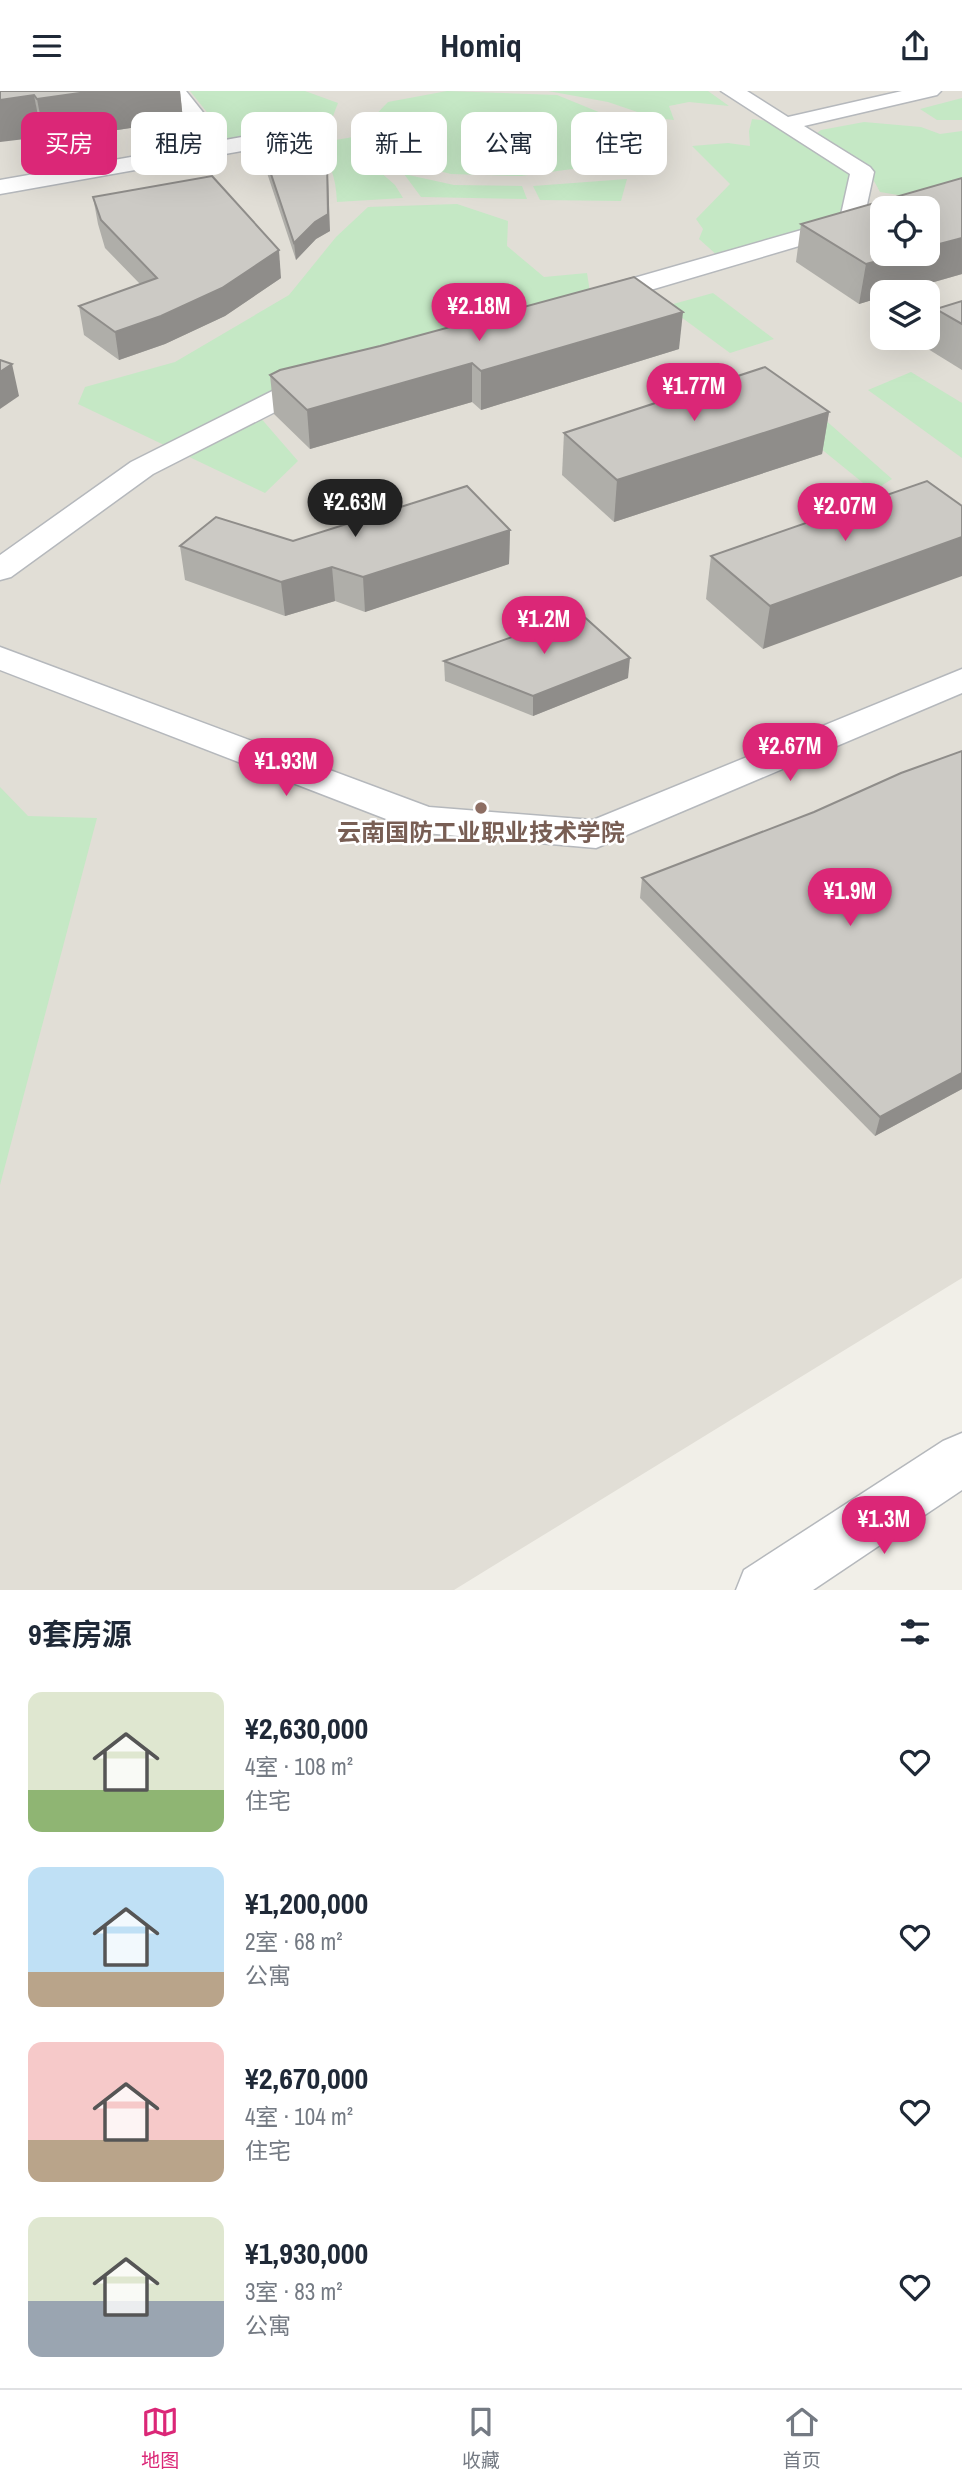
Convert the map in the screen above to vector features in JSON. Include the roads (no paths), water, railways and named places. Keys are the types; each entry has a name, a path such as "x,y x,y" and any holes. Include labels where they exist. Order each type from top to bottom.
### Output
{"street":[{"path":"175,91 192,112"},
{"path":"785,124 930,91"},
{"path":"574,304 851,223 862,172 785,124 742,92"},
{"path":"0,187 131,164"},
{"path":"0,570 142,468 309,381 336,373"},
{"path":"0,659 425,820 596,834 962,680"},
{"path":"764,1590 962,1459"}],"place":[{"name":"云南国防工业职业技术学院","path":"481,808"}]}
